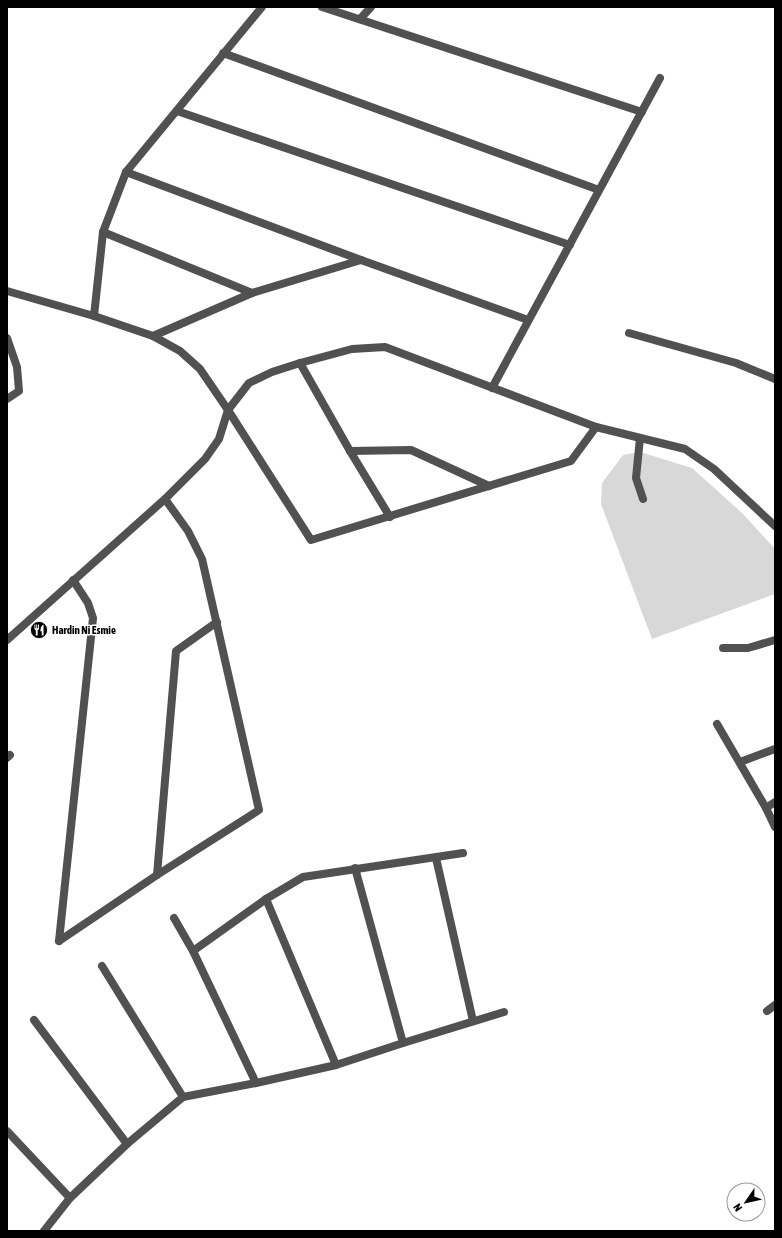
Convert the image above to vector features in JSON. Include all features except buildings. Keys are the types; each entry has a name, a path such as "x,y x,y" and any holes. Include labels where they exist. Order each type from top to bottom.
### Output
{"street":[{"path":"94,316 103,232 126,172 262,7"},
{"path":"322,7 642,112"},
{"path":"360,19 371,7"},
{"path":"223,53 599,190"},
{"path":"492,388 660,78"},
{"path":"177,111 570,244"},
{"path":"126,172 361,260 528,320"},
{"path":"103,232 252,293"},
{"path":"153,336 252,293 361,260"},
{"path":"7,291 94,316 153,336 180,351 200,369 311,540 571,461 596,427"},
{"path":"629,333 736,363 775,379"},
{"path":"7,338 17,367 19,391 7,399"},
{"path":"7,640 165,500 205,459 219,439 228,410 249,384 272,372 352,349 385,347 596,427 685,450 714,469 775,526"},
{"path":"300,363 350,451 390,517"},
{"path":"640,438 636,478 643,499"},
{"path":"350,451 411,450 489,486"},
{"path":"74,580 88,603 93,618 59,941 157,875 259,810 202,559 188,531 165,500"},
{"path":"157,875 176,650 217,622"},
{"path":"723,648 748,648 775,640"},
{"path":"717,724 766,808 775,827"},
{"path":"740,762 775,749"},
{"path":"766,808 775,802"},
{"path":"193,950 266,899 303,877 463,853"},
{"path":"436,858 473,1021"},
{"path":"355,868 403,1043"},
{"path":"266,899 336,1065"},
{"path":"174,918 193,950 256,1083"},
{"path":"102,966 183,1097"},
{"path":"767,1011 775,1005"},
{"path":"44,1231 70,1198 127,1144 183,1097 256,1083 336,1065 504,1012"},
{"path":"34,1020 127,1144"},
{"path":"7,1131 70,1198"}],"shaded area":[{"path":"640,452 692,468 742,513 775,549 775,594 652,639 601,504 602,483 623,455"}],"place":[{"name":"Hardin Ni Esmie","path":"39,630"}]}
